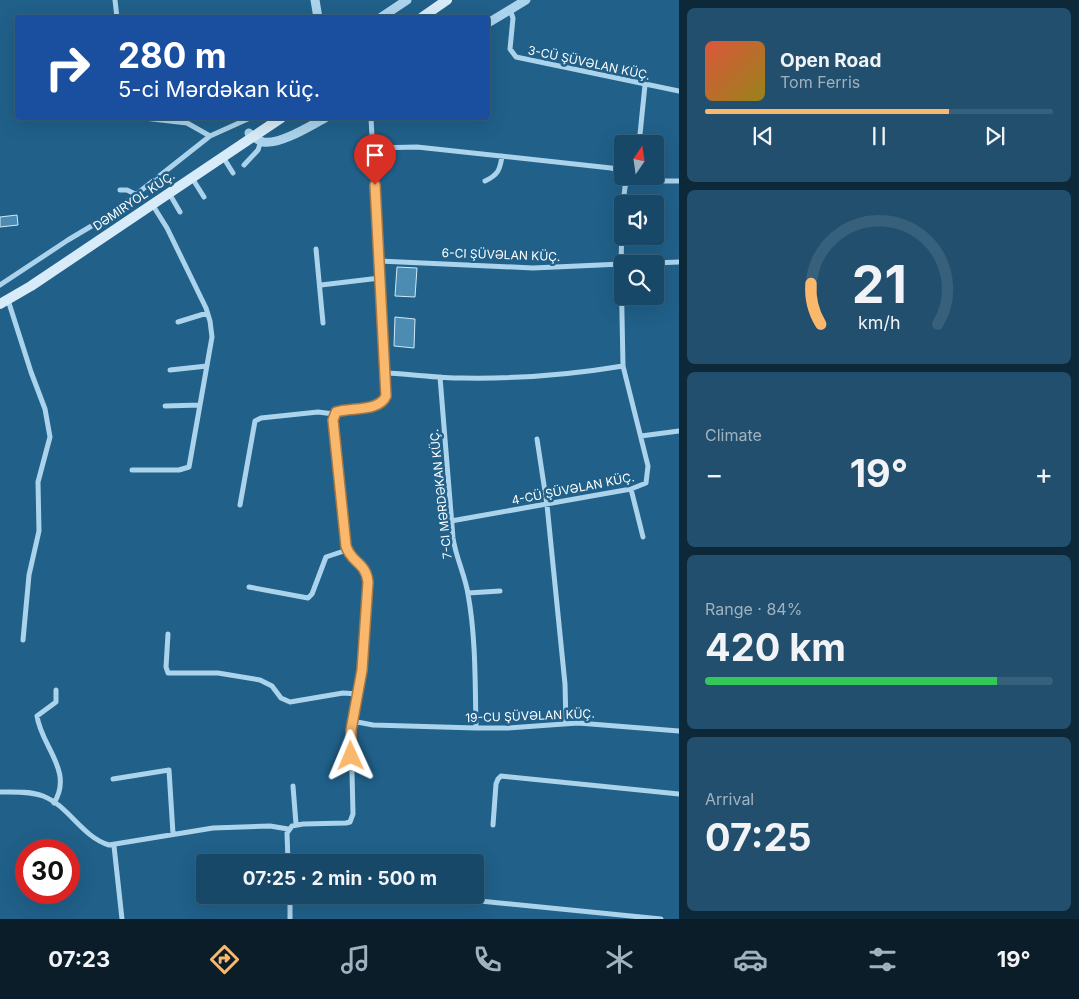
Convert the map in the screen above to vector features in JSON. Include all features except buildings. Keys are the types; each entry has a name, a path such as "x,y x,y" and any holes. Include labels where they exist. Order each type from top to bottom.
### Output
{"main road":[{"path":"425,15 447,0"},
{"path":"432,15 454,0"},
{"path":"3,301 254,137 271,120"},
{"name":"DƏMIRYOL KÜÇ.","path":"3,301 277,120"}],"street":[{"path":"115,0 116,15"},
{"path":"316,0 318,15"},
{"path":"384,15 407,0"},
{"path":"490,22 526,0"},
{"name":"3-CÜ ŞÜVƏLAN KÜÇ.","path":"510,10 513,18 510,49 516,57 679,91"},
{"path":"640,135 645,85"},
{"path":"161,120 187,123 210,136"},
{"name":"DƏMIRYOL KÜÇ.","path":"0,285 54,248 110,215 134,194 210,136 246,120"},
{"path":"244,165 258,150 254,137 275,141 321,120"},
{"path":"240,505 255,422 261,418 318,412 334,414 343,410 381,404 386,396 371,120"},
{"path":"373,148 409,146 614,170"},
{"path":"223,156 234,173"},
{"path":"485,181 499,172 502,156"},
{"path":"192,177 204,197"},
{"path":"664,181 679,181"},
{"path":"120,190 127,190 134,194"},
{"path":"169,192 180,212"},
{"path":"132,470 179,470 189,467 212,337 207,313 166,228 152,204"},
{"path":"316,250 321,285 323,323"},
{"path":"379,261 534,268 614,264"},
{"path":"664,263 679,262"},
{"path":"321,285 380,278"},
{"path":"3,301 45,409 50,437 38,482 39,530 29,575 23,640"},
{"name":"4-CÜ ŞÜVƏLAN KÜÇ.","path":"451,521 631,489 641,486 648,478 648,466 622,366 622,305"},
{"path":"178,322 207,313"},
{"path":"170,370 207,366"},
{"path":"385,372 440,377 546,377 622,366"},
{"name":"7-CI MƏRDƏKAN KÜÇ.","path":"440,377 451,521 456,555 468,593 472,622 476,728"},
{"path":"165,406 200,405"},
{"path":"0,792 37,794 54,803 93,838 114,846 173,834 247,826 270,826 288,829 296,824 346,823 352,818 350,739 364,656 368,582 364,568 347,550 333,422 334,414"},
{"path":"641,436 679,431"},
{"path":"537,439 547,505 565,684 566,723"},
{"path":"631,489 642,537"},
{"path":"249,587 308,598 312,594 326,557 347,550"},
{"path":"468,593 500,591"},
{"path":"168,634 166,667 168,674 218,673 260,680 272,686 281,698 290,702 343,693 358,694"},
{"path":"54,803 61,791 59,771 37,716 56,702 56,690"},
{"name":"19-CU ŞÜVƏLAN KÜÇ.","path":"352,721 373,725 476,728 508,728 566,723 679,731"},
{"path":"113,779 169,770 173,834"},
{"path":"493,825 496,784 501,776 679,794"},
{"path":"293,786 296,824"},
{"path":"287,854 286,839 288,829"},
{"path":"114,846 122,919"},
{"path":"484,901 661,919"},
{"path":"290,904 290,919"}],"route":[{"path":"351,756 350,739 362,670 368,582 366,571 349,554 346,546 333,420 336,412 381,404 386,396 375,185"}]}
